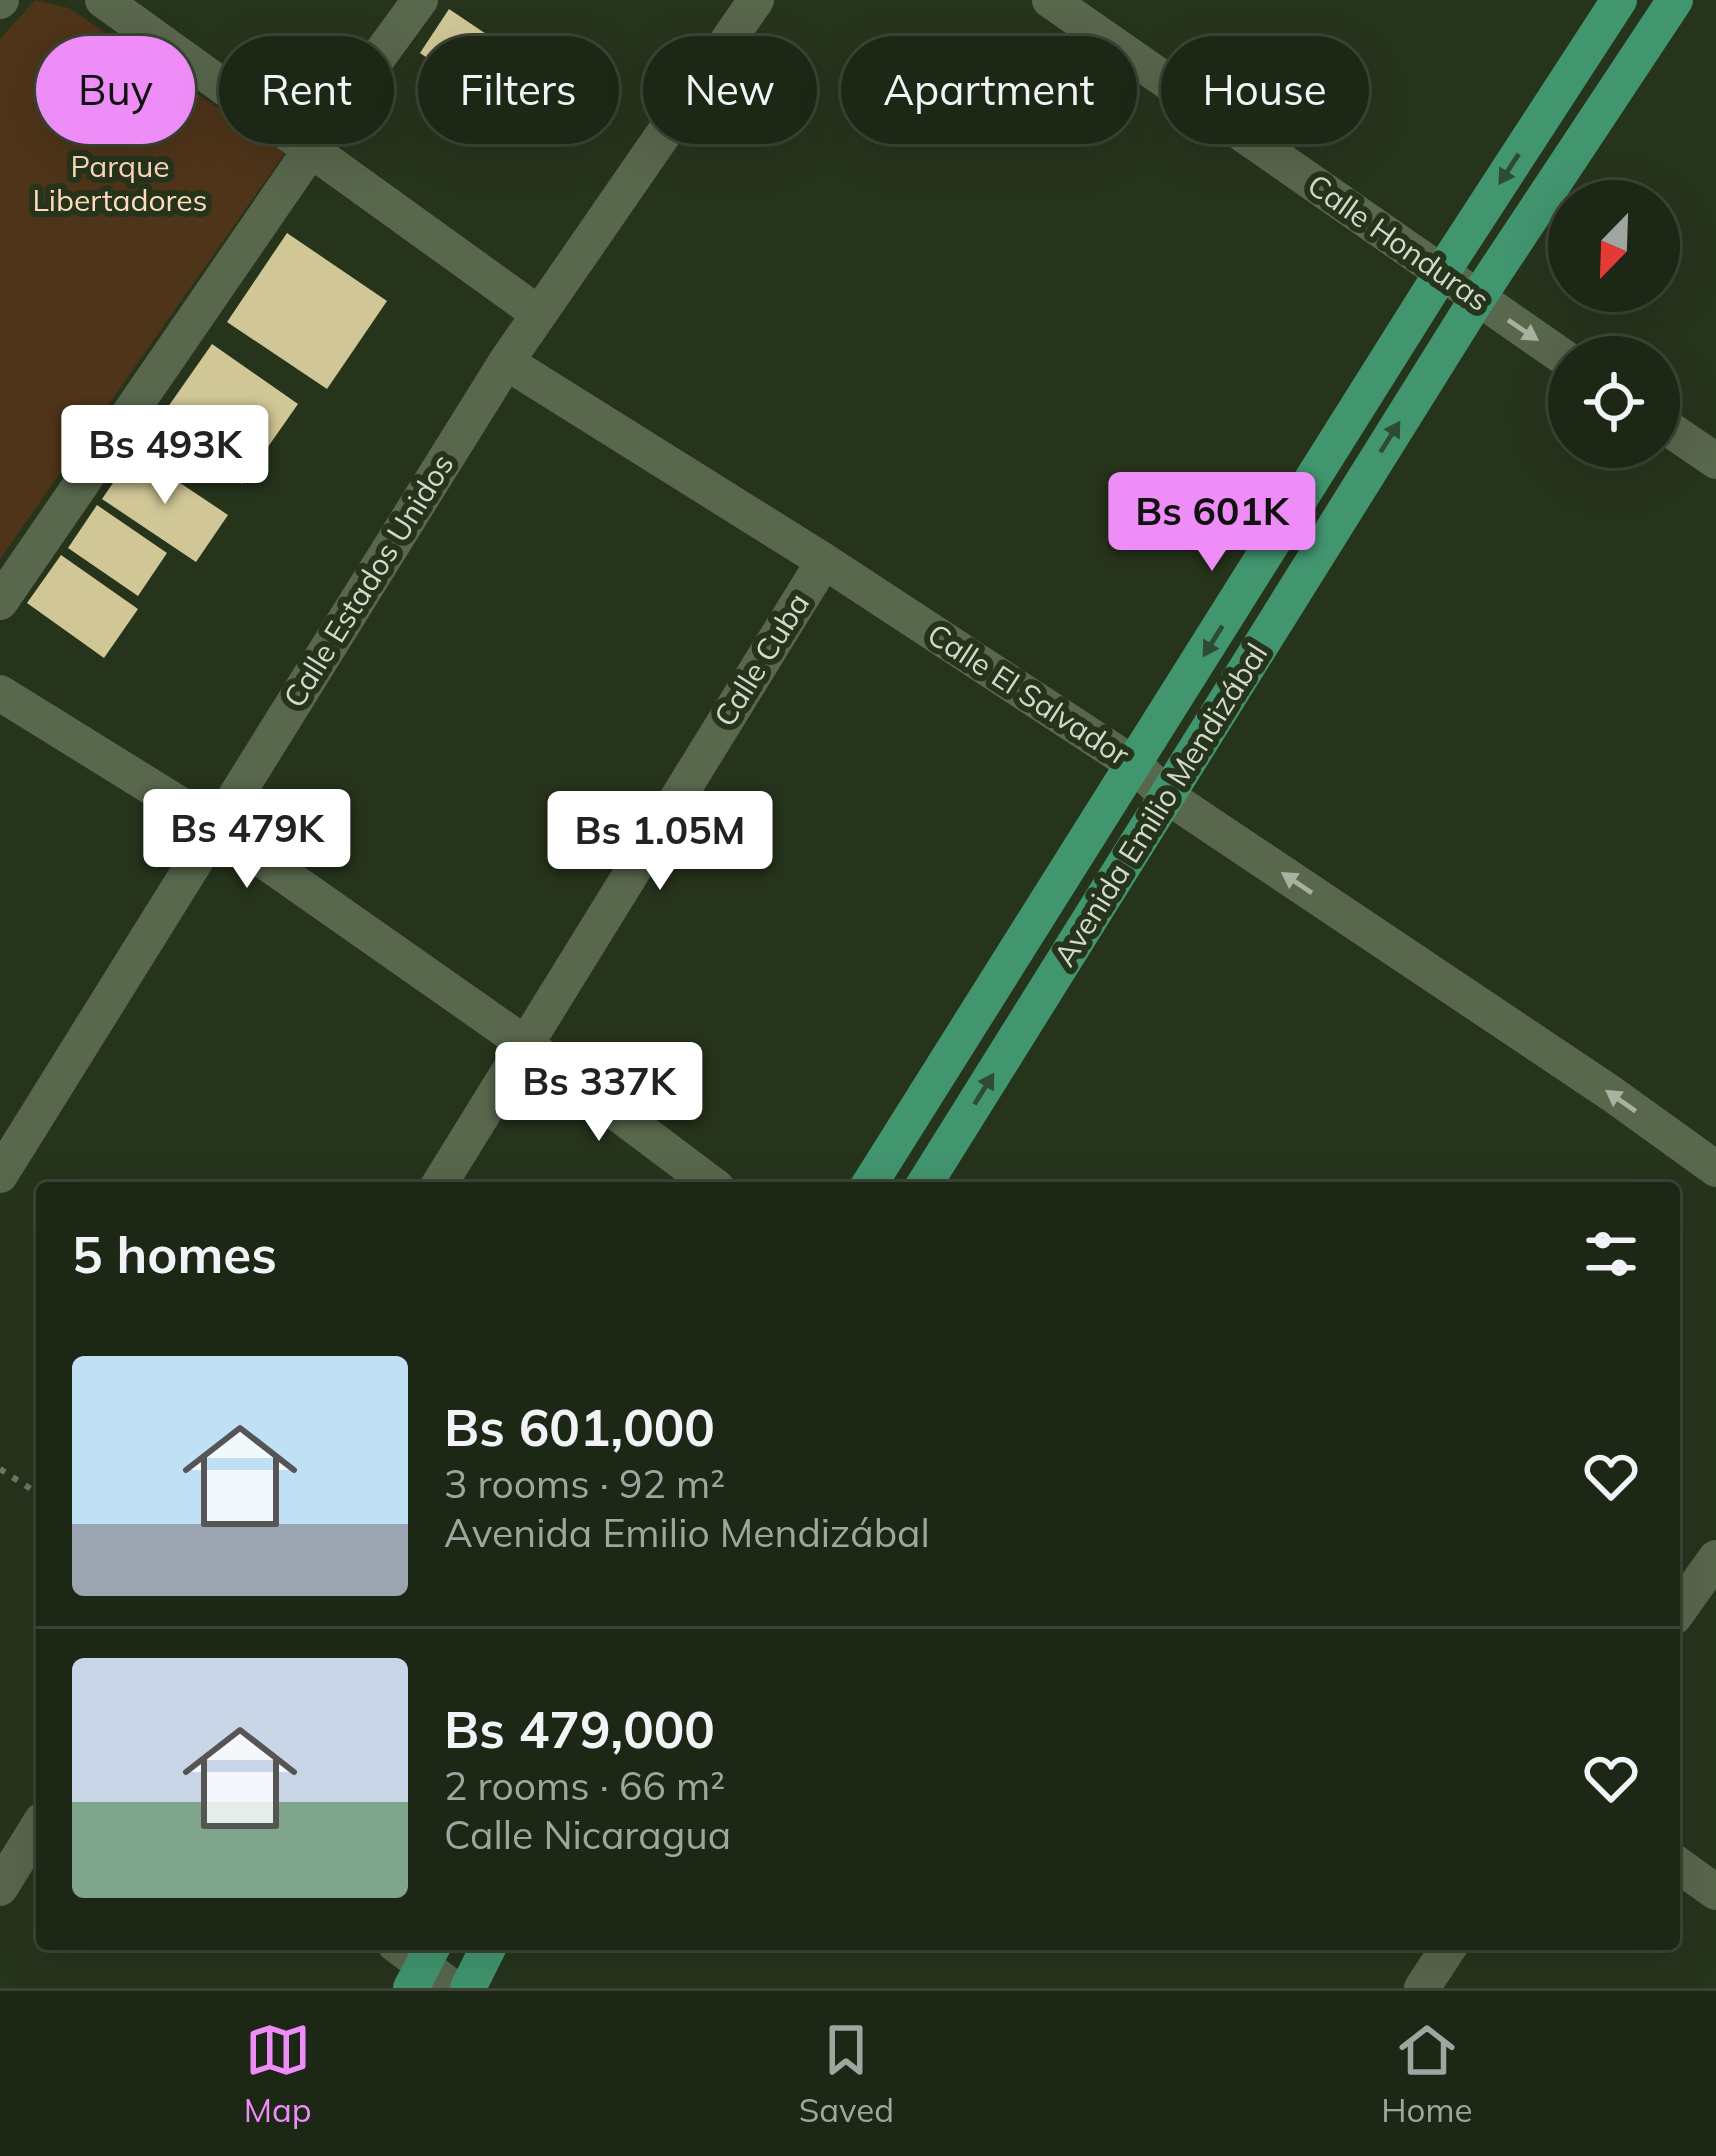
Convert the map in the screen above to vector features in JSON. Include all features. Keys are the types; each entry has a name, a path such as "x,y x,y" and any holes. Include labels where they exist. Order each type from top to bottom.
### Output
{"main road":[{"name":"Avenida Emilio Mendizábal","path":"871,1182 1619,0"},
{"name":"Avenida Emilio Mendizábal","path":"926,1182 1477,299 1675,0"},
{"path":"467,1988 487,1950"}],"street":[{"path":"103,0 539,314"},
{"path":"0,602 312,148 420,0"},
{"name":"Calle Estados Unidos","path":"0,1174 506,362 757,0"},
{"name":"Calle Honduras","path":"1050,0 1548,348"},
{"name":"Calle El Salvador","path":"506,362 824,561 1136,765 1167,796 1716,1169"},
{"path":"1680,436 1716,461"},
{"name":"Calle Cuba","path":"441,1182 824,561"},
{"path":"0,693 216,827 524,1042 709,1182"},
{"path":"1680,1609 1716,1558"},
{"path":"0,1888 36,1830"},
{"path":"1680,1866 1716,1892"},
{"path":"1422,1988 1447,1950"},
{"path":"416,1960 453,1988"}],"path":[{"path":"0,1469 36,1492"}],"green space":[{"name":"Parque Libertadores","path":"35,0 69,8 111,36 36,36 36,144 195,144 195,93 219,109 219,144 272,144 285,153 0,559 0,39"}],"building":[{"path":"449,9 489,36 431,36"},
{"path":"287,233 387,301 327,389 227,322"},
{"path":"212,344 298,404 242,484 156,424"},
{"path":"134,452 228,515 196,562 102,499"},
{"path":"97,505 167,553 138,596 68,548"},
{"path":"61,555 138,609 104,658 27,603"}]}
